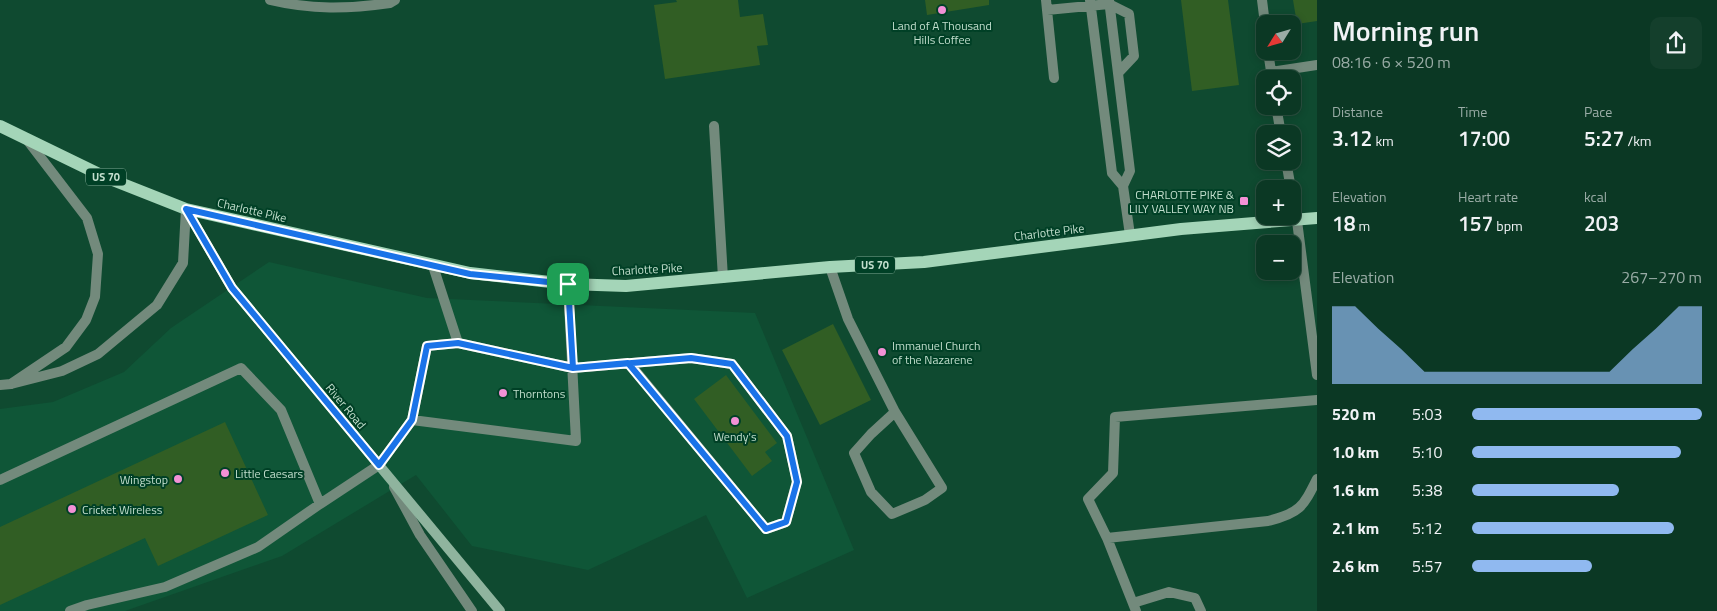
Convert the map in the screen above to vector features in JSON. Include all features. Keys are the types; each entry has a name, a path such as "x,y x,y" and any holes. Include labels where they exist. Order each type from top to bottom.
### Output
{"main road":[{"name":"Charlotte Pike","path":"0,126 105,177 186,209 470,274 568,284 626,286 830,267 924,262 1181,229 1256,224"},
{"name":"River Road","path":"186,209 232,288 500,611"},
{"name":"Charlotte Pike","path":"1301,220 1317,218"}],"lane":[{"path":"270,0 295,6 350,8 390,3 395,0"},
{"path":"1262,0 1264,15"},
{"path":"1109,2 1130,171 1124,186 1130,235"},
{"path":"1054,78 1046,5 1109,2 1129,14 1134,56 1118,73"},
{"path":"1090,3 1112,173 1124,186"},
{"path":"1296,70 1317,65"},
{"path":"714,126 723,278"},
{"path":"11,384 66,347 86,320 95,297 98,254 87,218 28,141"},
{"path":"0,385 62,371 98,354 157,305 183,263 186,209"},
{"path":"1298,225 1317,375"},
{"path":"433,266 458,343"},
{"path":"830,267 848,319 895,412 942,488 925,500 892,514 871,492 854,453 895,412"},
{"path":"412,420 576,441 568,284"},
{"path":"70,611 173,584 258,547 379,465 412,420 427,346 458,343 573,368 628,363 691,358 732,364 787,436 797,482 786,522 766,529 628,363"},
{"path":"0,480 241,368 281,410 320,504"},
{"path":"1201,611 1195,598 1169,592 1134,607 1088,499 1113,473 1115,417 1317,400"},
{"path":"389,477 420,536 472,611"},
{"path":"1106,538 1268,521 1290,515 1305,503 1317,479"}],"shaded area":[{"path":"269,262 427,298 755,313 854,550 747,598 706,515 588,570 472,546 416,475 282,556 125,611 0,611 0,409 53,402 124,372 171,328"}],"building":[{"path":"676,0 738,0 740,17 763,14 768,45 757,46 760,65 665,79 654,5 677,2"},
{"name":"Land of A Thousand Hills Coffee","path":"925,0 989,0 989,5 927,15"},
{"path":"1181,0 1228,0 1239,85 1192,91"},
{"path":"1293,0 1317,0 1317,21 1301,23 1301,15 1296,15"},
{"path":"833,324 871,400 820,425 782,350"},
{"name":"Wendy's","path":"726,375 777,443 765,452 772,461 752,476 694,399"},
{"path":"225,422 268,515 158,566 145,538 0,605 0,527"}],"place":[{"name":"Land of A Thousand Hills Coffee","path":"942,10"},
{"name":"CHARLOTTE PIKE & LILY VALLEY WAY NB","path":"1244,201"},
{"name":"Immanuel Church of the Nazarene","path":"882,352"},
{"name":"Thorntons","path":"503,393"},
{"name":"Wendy's","path":"735,421"},
{"name":"Little Caesars","path":"225,473"},
{"name":"Wingstop","path":"178,479"},
{"name":"Cricket Wireless","path":"72,509"}],"route":[{"path":"568,284 470,274 186,209 232,288 379,465 412,420 427,346 458,343 573,368 628,363 766,529 786,522 797,482 787,436 732,364 691,358 628,363 573,368 568,284"}]}
